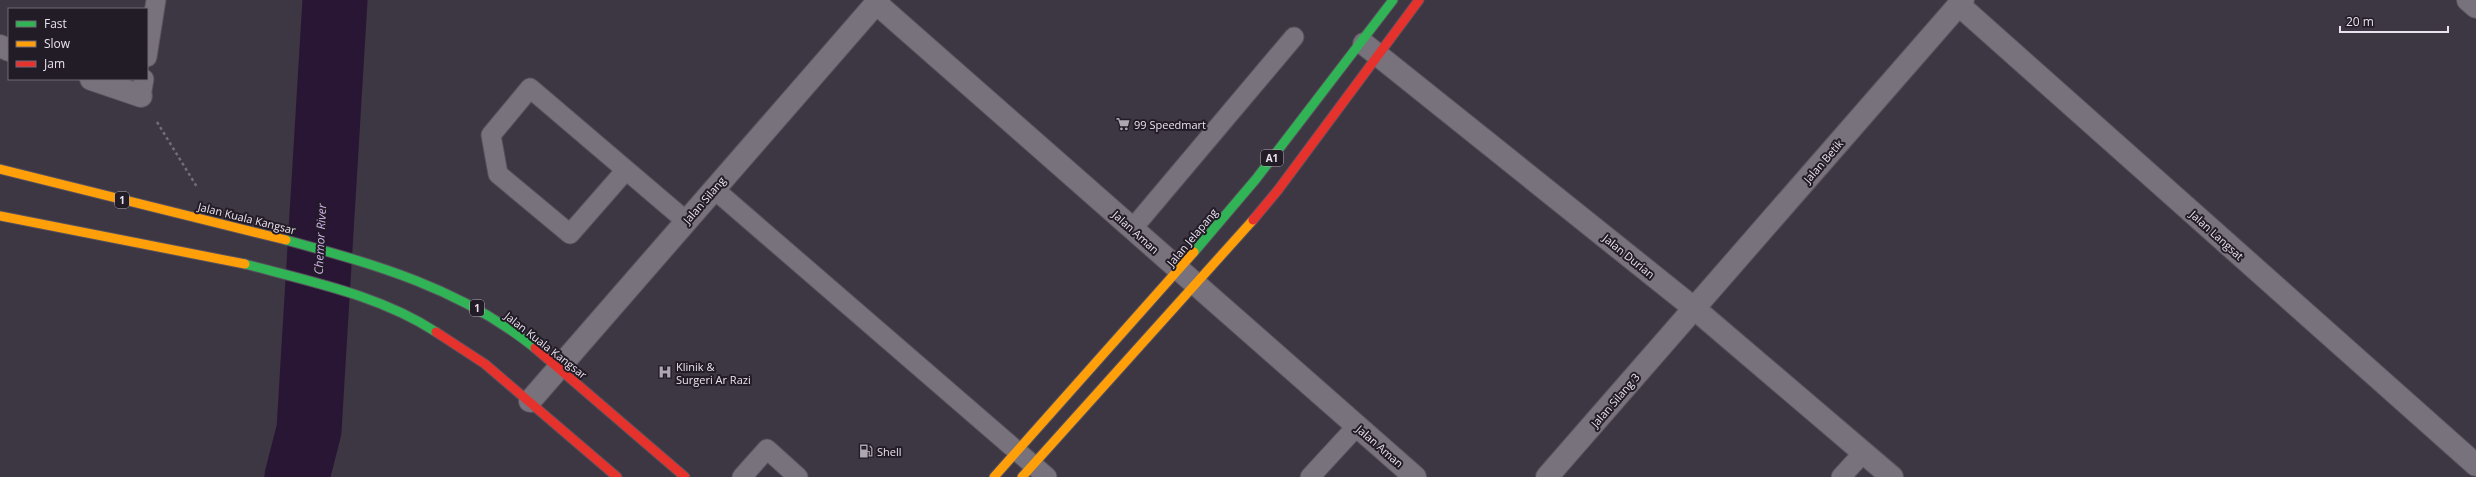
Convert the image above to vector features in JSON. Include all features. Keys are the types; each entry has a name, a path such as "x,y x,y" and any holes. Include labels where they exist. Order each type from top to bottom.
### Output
{"main road":[{"name":"Jalan Jelapang","path":"994,477 1018,452 1179,270 1256,179 1393,0"},
{"name":"A1","path":"1034,473 1278,190 1419,0"},
{"name":"Jalan Kuala Kangsar","path":"0,169 37,180 244,228 384,268 433,287 478,309 558,368 685,477"},
{"path":"0,216 240,263 378,301 454,342 485,364 617,477"}],"street":[{"path":"2468,0 2476,7"},
{"name":"Jalan Silang","path":"530,401 876,1"},
{"name":"Jalan Aman","path":"876,1 1415,477"},
{"name":"Jalan Betik","path":"1689,316 1961,3"},
{"name":"Jalan Langsat","path":"1961,3 2476,465"},
{"name":"Jalan Durian","path":"1361,42 1689,316 1864,452 1892,477"},
{"path":"97,80 142,88"},
{"name":"Jalan Silang 3","path":"1547,477 1689,316"}],"lane":[{"path":"148,51 156,0"},
{"path":"1132,228 1294,37"},
{"path":"626,170 570,234 498,174 492,135 530,88 686,221"},
{"path":"714,189 1018,452 1034,473"},
{"path":"1310,477 1356,426"},
{"path":"742,477 767,449 798,477"},
{"path":"1841,477 1864,452"}],"path":[{"path":"142,88 215,221"}],"waterway":[{"name":"Chemor River","path":"297,477 309,430 335,0"}],"traffic: fast":[{"path":"1194,252 1256,179 1393,0"},
{"path":"286,240 385,269 447,294 477,309 506,327 535,348"},
{"path":"245,264 368,299 414,319 436,332"}],"traffic: slow":[{"path":"0,169 286,240"},
{"path":"0,216 245,264"},
{"path":"1022,477 1253,220"},
{"path":"994,477 1194,252"}],"traffic: jam":[{"path":"1253,220 1278,190 1419,0"},
{"path":"436,332 485,364 617,477"},
{"path":"535,348 685,477"}],"place":[{"name":"99 Speedmart","path":"1123,124"},
{"name":"Klinik & Surgeri Ar Razi","path":"665,372"},
{"name":"Shell","path":"866,451"}]}
